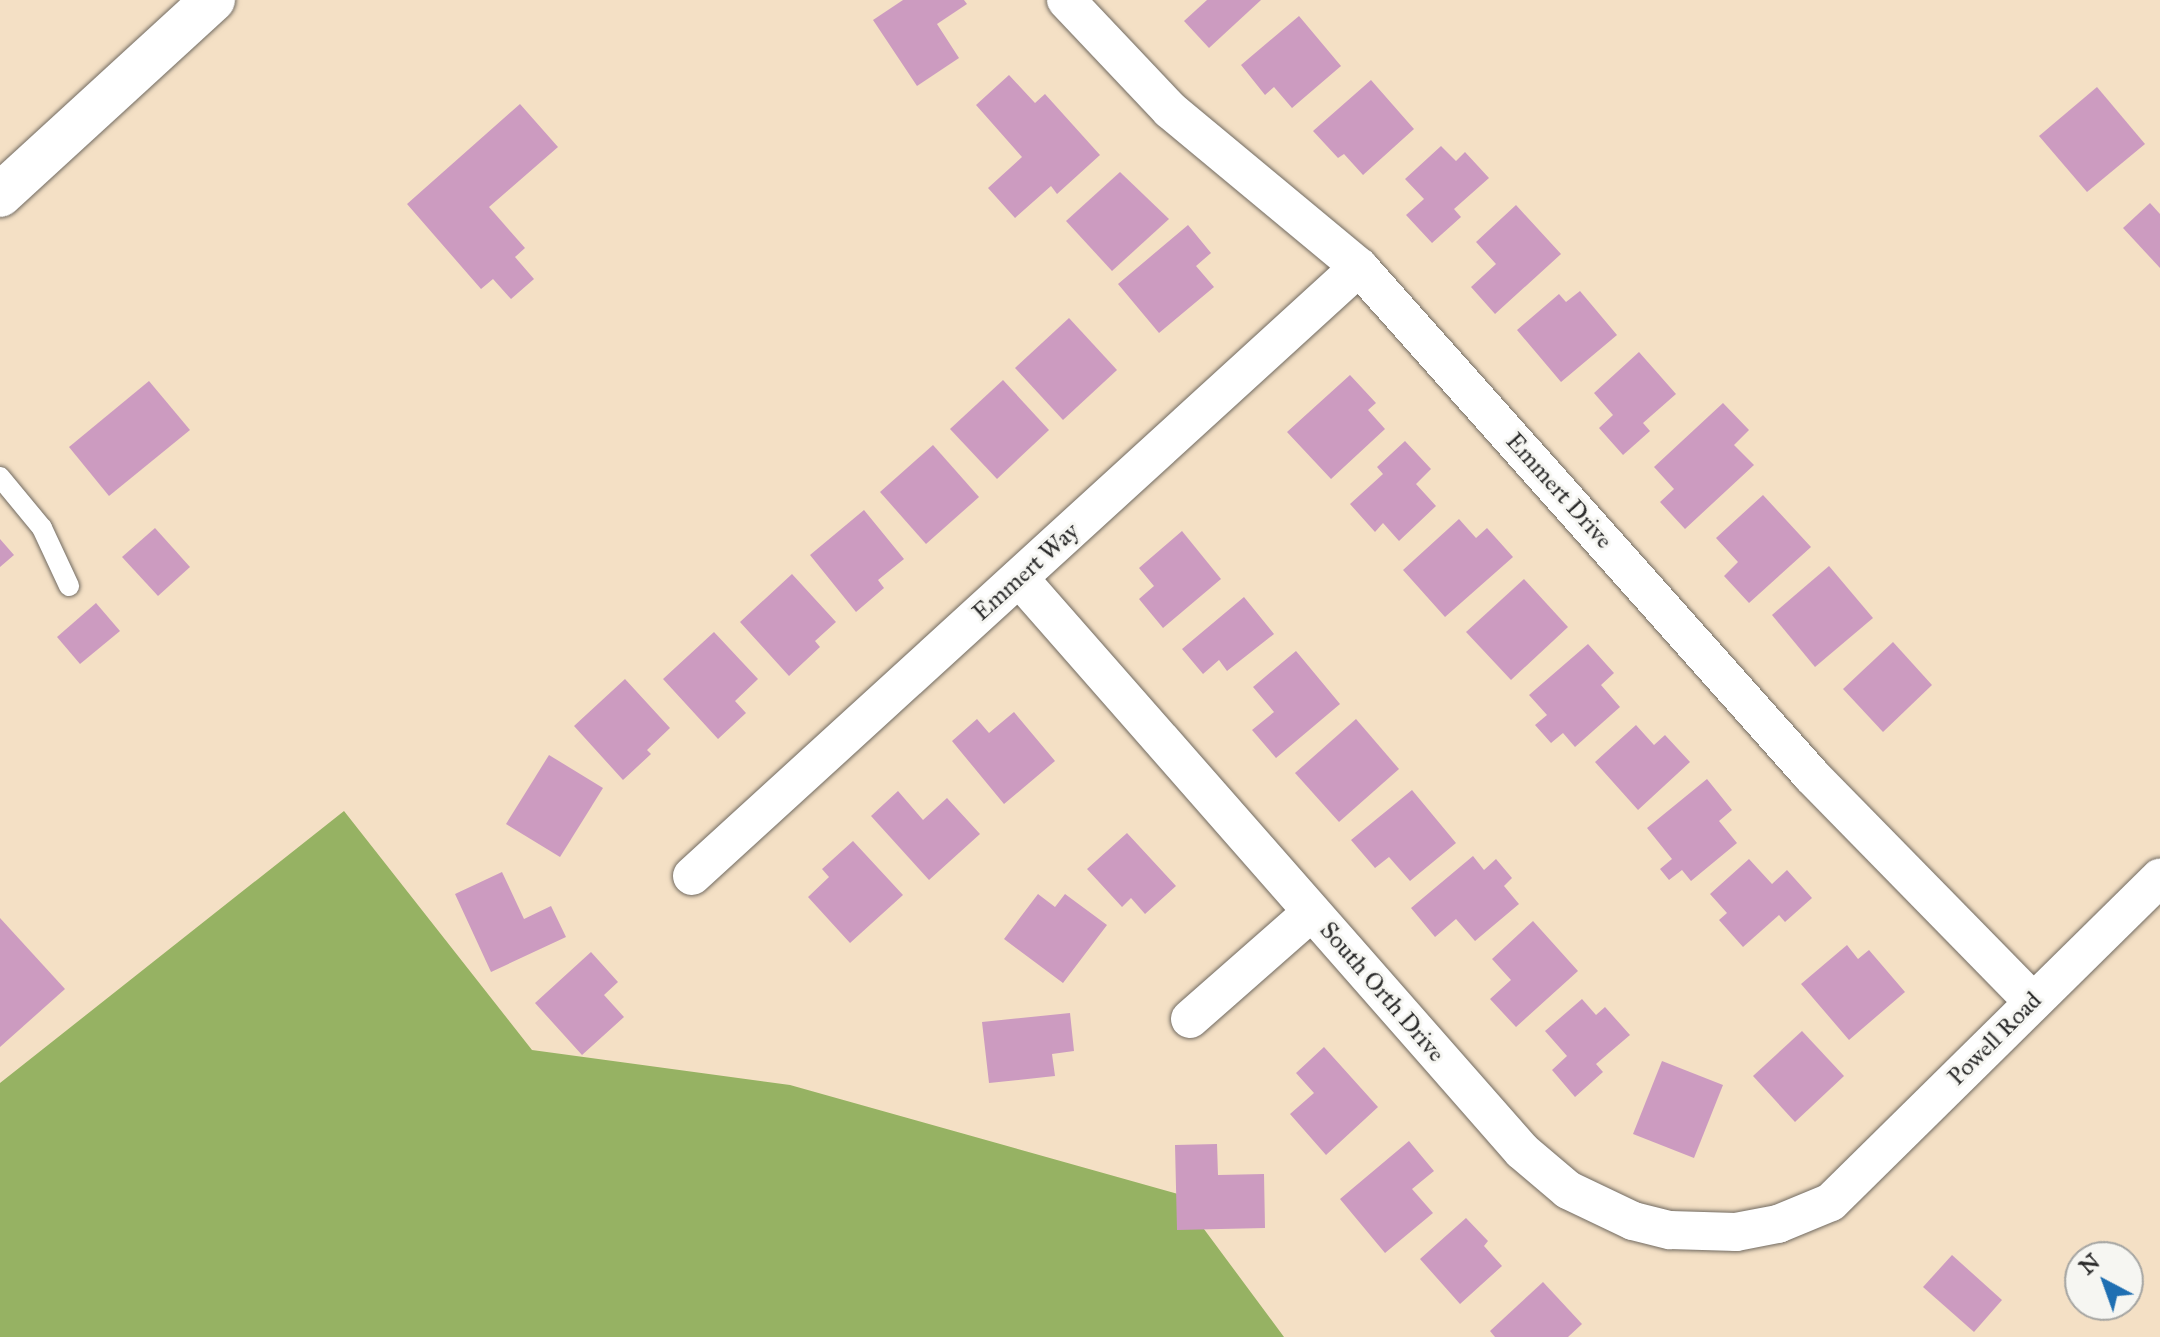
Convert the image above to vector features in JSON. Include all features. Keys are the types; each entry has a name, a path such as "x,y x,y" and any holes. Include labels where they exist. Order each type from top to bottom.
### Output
{"main road":[{"path":"0,195 213,0"}],"street":[{"name":"Emmert Drive","path":"1066,0 1170,110 1359,267 1812,776 2033,1002"},
{"name":"Emmert Way","path":"692,876 1359,267"},
{"name":"South Orth Drive","path":"1019,578 1522,1151 1545,1173 1585,1200 1633,1221 1702,1233 1756,1229 1819,1209 1831,1202"},
{"name":"Powell Road","path":"1831,1202 2160,877"},
{"path":"1190,1019 1312,912"}],"lane":[{"path":"0,477 42,528 69,586"}],"green space":[{"path":"344,811 532,1050 790,1085 1178,1194 1284,1337 0,1337 0,1083"}],"building":[{"path":"903,0 964,0 967,4 937,24 959,58 917,86 873,20"},
{"path":"1207,0 1261,0 1209,48 1184,21"},
{"path":"1299,16 1341,66 1292,108 1274,87 1265,95 1241,65"},
{"path":"1009,75 1035,103 1045,94 1100,155 1057,194 1051,186 1015,218 988,188 1022,157 976,105"},
{"path":"1371,80 1414,129 1363,175 1344,154 1338,158 1313,131"},
{"path":"2097,87 2145,144 2087,192 2039,136"},
{"path":"520,104 558,147 489,207 525,248 515,257 534,279 511,299 493,279 481,289 407,204"},
{"path":"1441,146 1456,161 1465,152 1489,178 1454,209 1461,217 1432,243 1406,215 1424,199 1405,179"},
{"path":"1120,172 1169,219 1112,271 1066,221"},
{"path":"2150,203 2160,214 2160,268 2123,228"},
{"path":"1516,205 1561,254 1495,314 1471,287 1496,264 1476,242"},
{"path":"1188,225 1211,253 1196,266 1214,287 1159,333 1118,284"},
{"path":"1580,291 1617,335 1561,382 1517,330 1559,294 1566,302"},
{"path":"1069,318 1117,370 1063,420 1015,368"},
{"path":"1639,352 1676,394 1643,423 1650,431 1623,455 1599,428 1613,415 1594,393"},
{"path":"1350,375 1376,403 1368,410 1385,429 1331,479 1287,432"},
{"path":"1003,380 1049,430 997,479 950,429"},
{"path":"149,381 190,430 109,496 69,447"},
{"path":"1723,403 1749,430 1734,445 1754,465 1685,529 1660,502 1674,489 1654,467"},
{"path":"1405,441 1431,469 1416,484 1436,506 1399,541 1383,523 1375,532 1350,504 1383,474 1377,467"},
{"path":"933,445 979,497 926,544 880,492"},
{"path":"1763,495 1811,547 1749,603 1724,576 1738,562 1716,538"},
{"path":"864,510 904,559 878,580 884,588 856,612 810,555"},
{"path":"1459,519 1476,538 1487,528 1513,557 1445,617 1403,570"},
{"path":"155,528 190,567 158,596 122,557"},
{"path":"1182,531 1221,579 1163,628 1139,599 1154,586 1139,568"},
{"path":"0,539 14,555 0,567"},
{"path":"1829,566 1873,618 1815,667 1772,615"},
{"path":"792,574 836,622 815,641 820,647 789,676 740,622"},
{"path":"1524,579 1568,627 1511,680 1466,632"},
{"path":"1244,597 1274,634 1227,671 1219,660 1203,674 1182,649"},
{"path":"96,603 120,631 80,664 57,637"},
{"path":"714,632 758,679 735,701 746,713 718,739 663,679"},
{"path":"1893,642 1932,685 1883,732 1843,689"},
{"path":"1588,644 1614,673 1601,685 1620,707 1575,747 1563,733 1551,743 1535,725 1547,715 1529,695"},
{"path":"1296,651 1340,704 1276,758 1252,730 1274,712 1253,687"},
{"path":"625,679 670,728 647,750 651,754 623,780 574,726"},
{"path":"1014,712 1055,761 1004,804 952,741 977,719 989,733"},
{"path":"1356,719 1399,769 1339,822 1295,773"},
{"path":"1636,725 1654,745 1665,735 1690,762 1638,810 1595,762"},
{"path":"549,755 603,788 560,857 506,824"},
{"path":"1707,779 1732,810 1719,821 1737,843 1691,881 1682,870 1669,880 1660,869 1672,859 1647,828"},
{"path":"1412,790 1456,843 1410,881 1389,857 1375,868 1351,840"},
{"path":"898,791 923,820 947,798 980,834 929,880 871,816"},
{"path":"1127,833 1176,886 1145,914 1131,898 1122,907 1087,869"},
{"path":"853,841 903,895 850,943 808,897 829,877 822,869"},
{"path":"1473,856 1484,870 1496,859 1512,878 1504,886 1519,904 1475,941 1456,919 1435,937 1411,908"},
{"path":"1749,859 1772,884 1787,870 1812,898 1785,922 1779,915 1743,947 1719,920 1727,913 1710,894"},
{"path":"502,872 524,919 551,906 566,937 491,972 455,894"},
{"path":"1038,894 1055,907 1065,894 1107,925 1063,983 1004,939"},
{"path":"0,918 65,989 0,1047"},
{"path":"1533,921 1578,971 1516,1027 1490,999 1511,980 1492,959"},
{"path":"1847,945 1858,959 1869,950 1905,992 1849,1040 1801,984"},
{"path":"591,952 618,982 604,995 624,1017 582,1055 535,1003"},
{"path":"1582,999 1596,1015 1605,1007 1630,1035 1596,1064 1603,1072 1575,1097 1552,1070 1567,1056 1545,1031"},
{"path":"1070,1013 1074,1051 1052,1054 1055,1076 989,1083 982,1022"},
{"path":"1802,1031 1844,1076 1795,1122 1753,1076"},
{"path":"1324,1047 1378,1107 1326,1155 1290,1114 1314,1093 1296,1073"},
{"path":"1662,1061 1723,1085 1694,1158 1633,1134"},
{"path":"1409,1141 1434,1171 1412,1189 1433,1213 1385,1253 1340,1199"},
{"path":"1217,1144 1218,1175 1264,1174 1265,1228 1177,1230 1175,1145"},
{"path":"1466,1218 1488,1241 1484,1246 1502,1266 1460,1304 1420,1259"},
{"path":"1952,1255 2002,1300 1974,1332 1923,1287"},
{"path":"1543,1282 1582,1324 1568,1337 1495,1337 1490,1331"}]}
